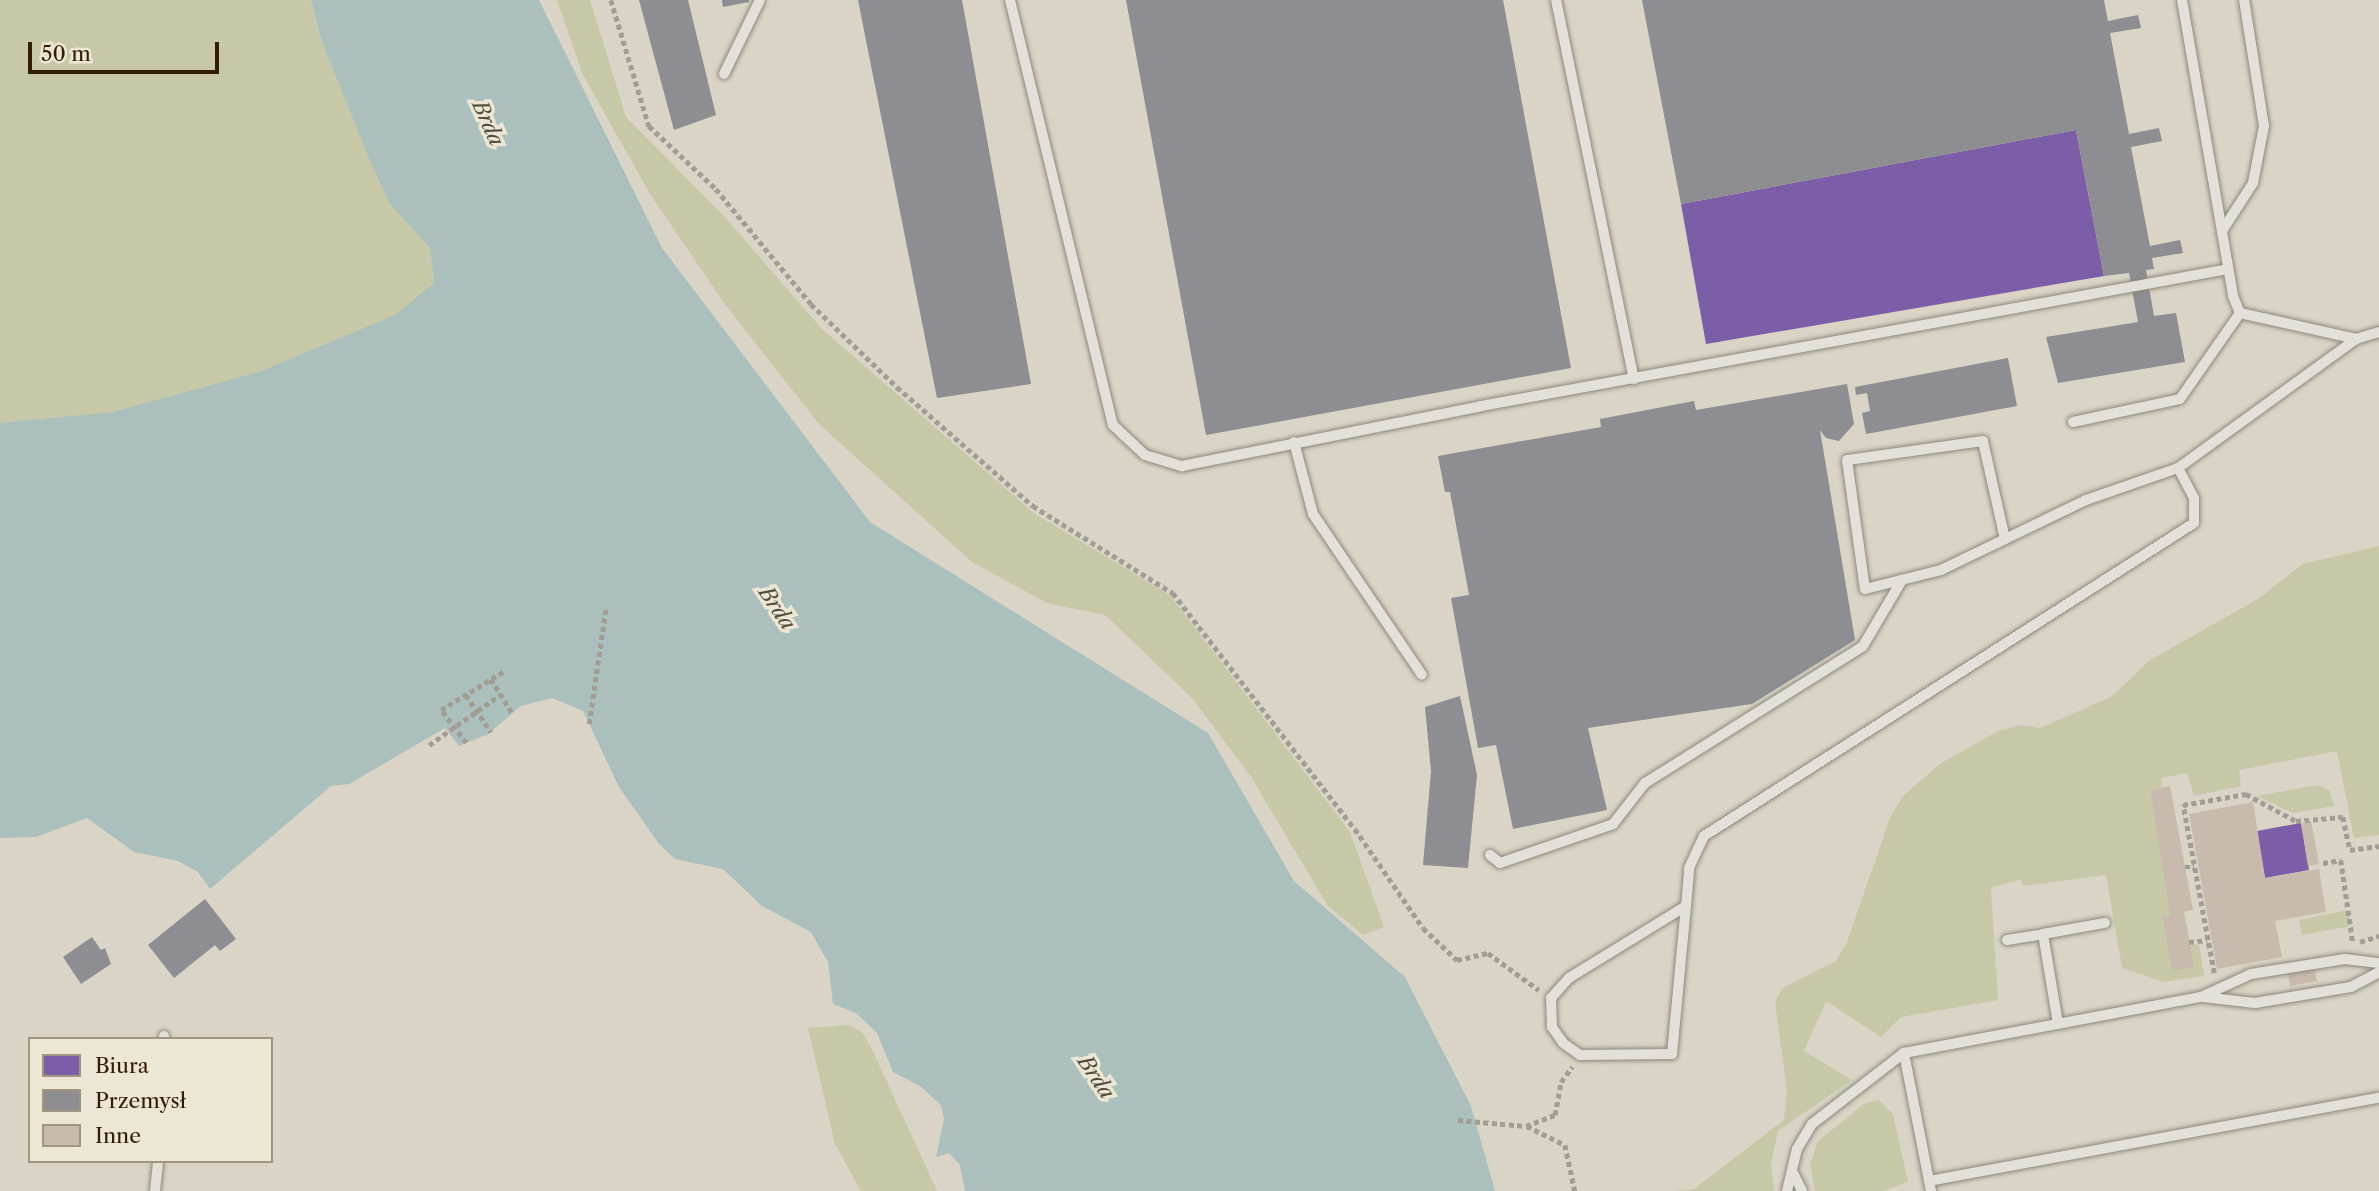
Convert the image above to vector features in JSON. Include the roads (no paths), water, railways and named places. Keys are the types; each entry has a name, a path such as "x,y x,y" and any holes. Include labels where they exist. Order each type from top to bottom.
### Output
{"lane":[{"path":"724,74 760,0"},
{"path":"1010,0 1113,425 1144,455 1182,466 1294,442 2228,269"},
{"path":"1556,0 1634,379"},
{"path":"2182,0 2228,269 2240,313"},
{"path":"2222,231 2253,183 2264,126 2244,0"},
{"path":"2240,313 2356,339"},
{"path":"2073,422 2180,398 2240,313"},
{"path":"2005,539 1983,441 1847,460 1864,589 1941,570 2086,500 2178,468 2356,339 2379,332"},
{"path":"1294,442 1313,514 1422,675"},
{"path":"1686,906 1569,978 1551,998 1552,1027 1563,1043 1580,1055 1672,1054 1686,906 1689,868 1704,836 2194,523 2194,498 2178,468"},
{"path":"1490,855 1500,863 1612,824 1645,783 1863,646 1902,580"},
{"path":"2007,940 2105,923"},
{"path":"2043,934 2058,1024"},
{"path":"1787,1191 1797,1149 1812,1124 1904,1053 2201,997 2250,974 2345,958 2379,962"},
{"path":"2201,997 2255,1003 2351,987 2379,972"},
{"path":"1904,1053 1930,1186 2379,1098"},
{"path":"155,1191 158,1163"},
{"path":"1792,1171 1802,1191"}],"water":[{"name":"Brda","path":"311,0 539,0 662,248 870,522 1208,733 1294,881 1405,977 1471,1106 1495,1191 965,1191 960,1165 949,1153 936,1157 944,1119 941,1105 920,1086 893,1072 877,1033 856,1013 833,1004 828,962 811,932 762,906 723,869 675,859 659,844 619,787 583,711 552,698 521,706 488,734 459,746 445,728 349,784 331,786 210,889 198,872 178,861 134,852 87,818 36,837 0,838 0,423 113,412 259,372 395,315 434,283 430,248 390,204 322,42"}]}
